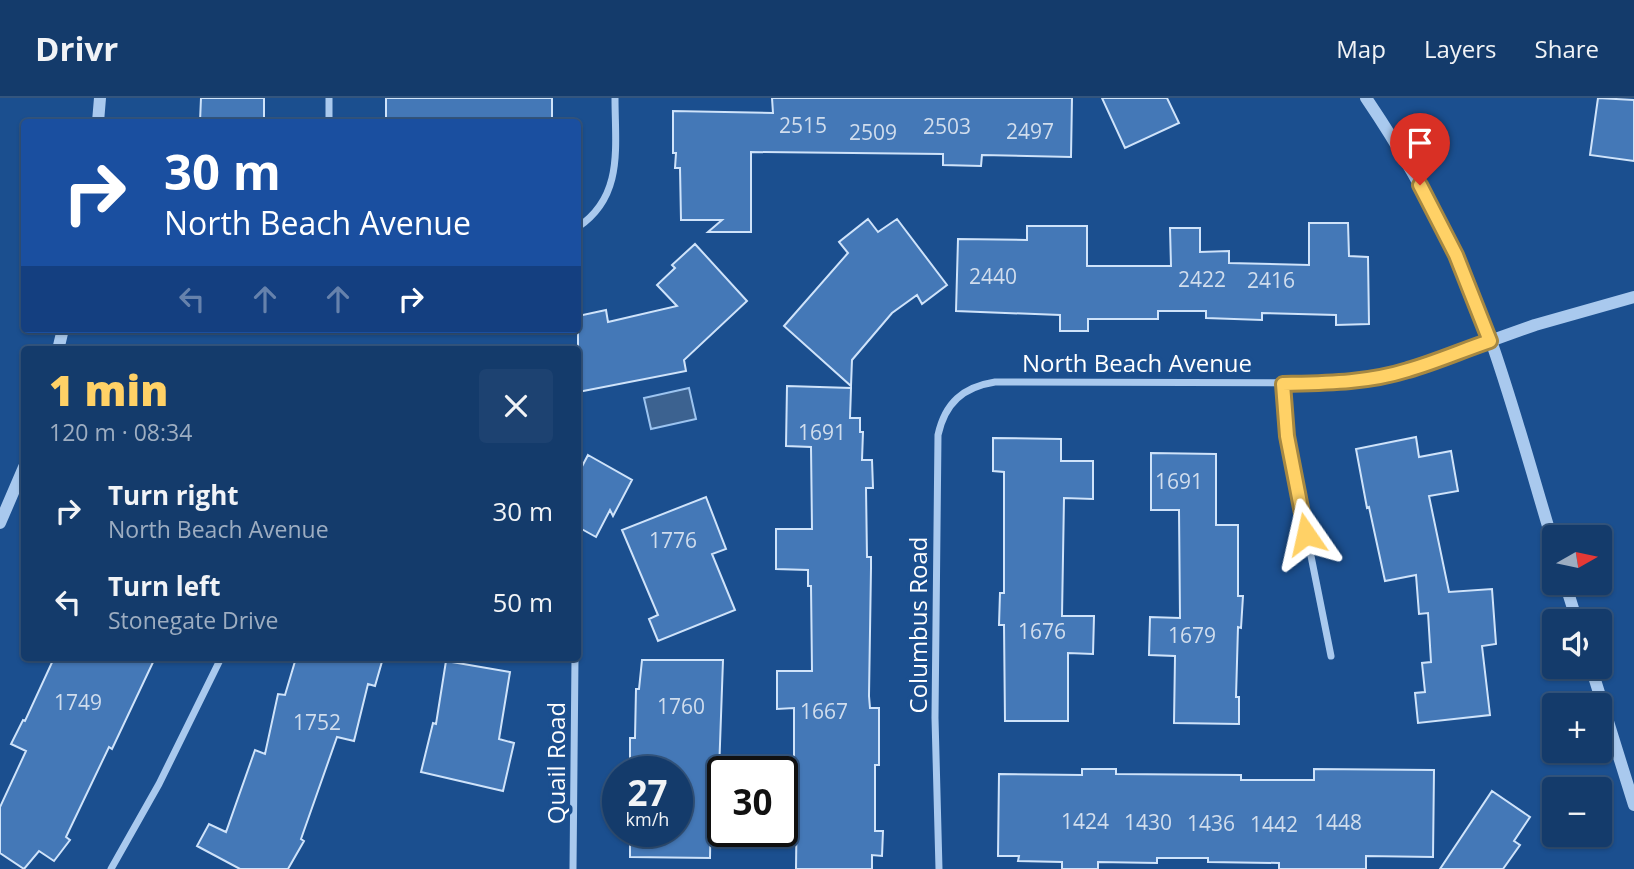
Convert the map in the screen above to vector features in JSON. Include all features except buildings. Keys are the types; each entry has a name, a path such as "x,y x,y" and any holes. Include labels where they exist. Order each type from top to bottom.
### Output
{"street":[{"path":"98,119 100,98"},
{"path":"329,98 329,119"},
{"path":"581,224 592,217 611,188 615,98"},
{"path":"1366,98 1427,198 1456,255 1490,341 1547,525"},
{"name":"North Beach Avenue","path":"965,391 995,382 1341,383 1406,371 1535,325 1634,297"},
{"path":"1283,384 1287,436 1331,656"},
{"name":"Columbus Road","path":"939,869 935,718 938,435 947,410 965,391"},
{"path":"0,523 21,474"},
{"path":"111,869 159,785 220,661"},
{"name":"Quail Road","path":"573,869 575,661"},
{"path":"1595,679 1634,805"}],"water":[{"path":"689,388 696,419 651,429 644,398"}],"route":[{"path":"1306,534 1287,436 1283,384 1341,383 1374,378 1406,371 1490,341 1456,255 1420,185"}]}
